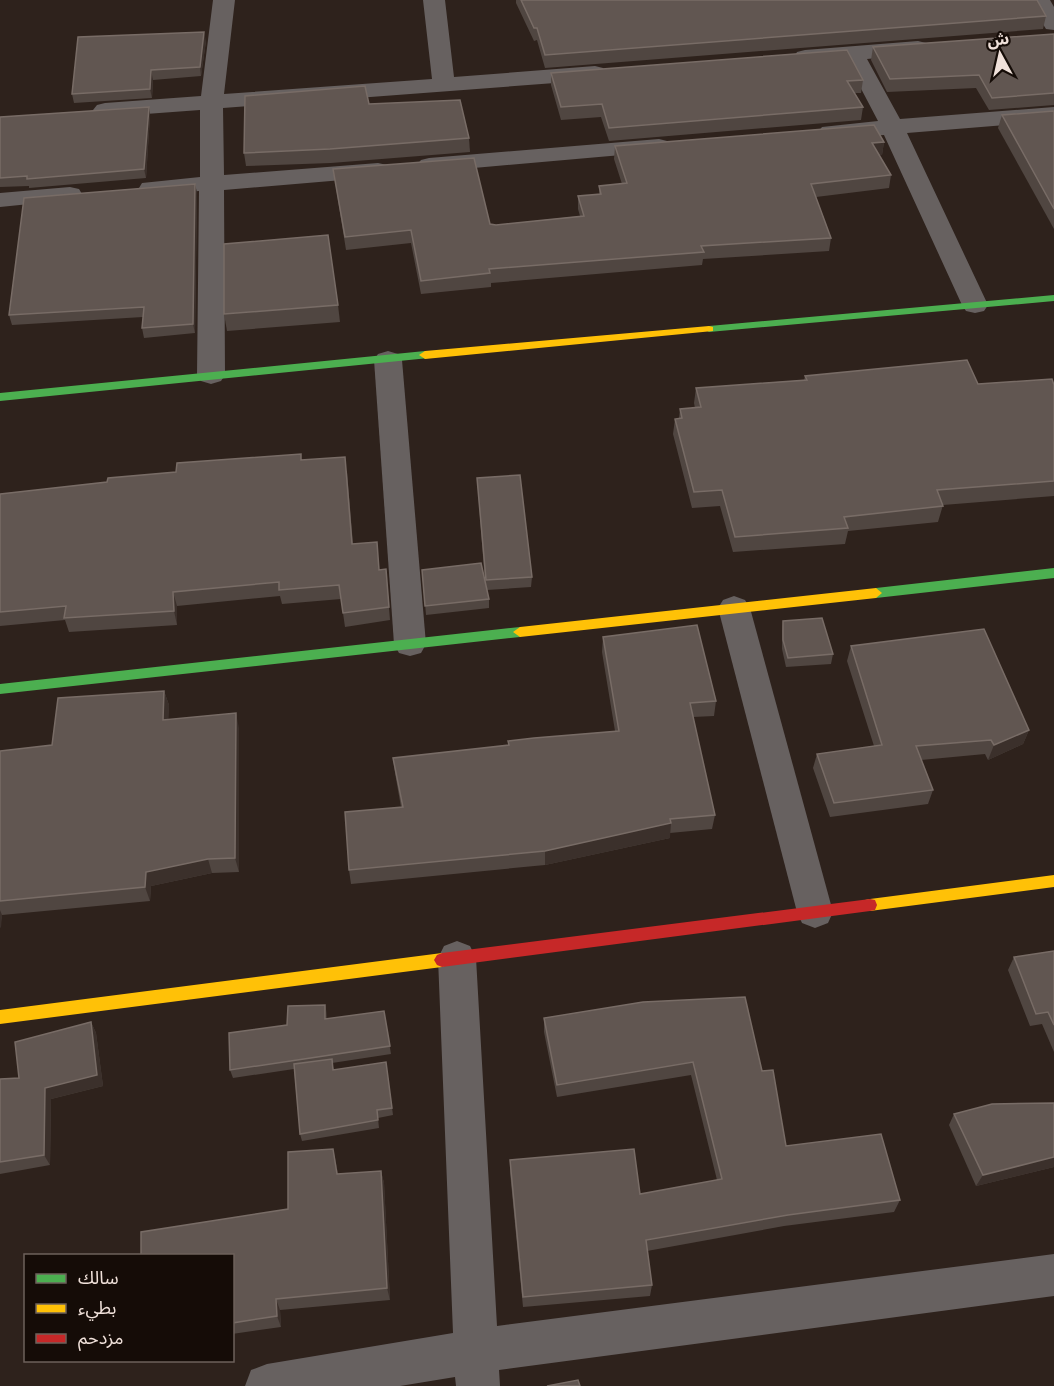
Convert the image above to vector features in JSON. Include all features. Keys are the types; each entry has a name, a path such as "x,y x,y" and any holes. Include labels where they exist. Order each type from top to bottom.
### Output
{"street":[{"path":"212,375 212,104 224,0"},
{"path":"434,0 444,84"},
{"path":"1039,0 1050,33"},
{"path":"783,58 936,47"},
{"path":"853,53 892,126 975,305"},
{"path":"82,112 212,104 620,71"},
{"path":"809,134 1054,114"},
{"path":"130,190 678,144"},
{"path":"0,200 94,192"},
{"path":"0,398 212,375 1054,298"},
{"path":"388,360 411,644"},
{"path":"0,689 1054,573"},
{"path":"734,608 815,912"},
{"path":"0,1017 1054,881"},
{"path":"456,958 477,1368"},
{"path":"267,1386 477,1368 1054,1275"}],"building":[{"path":"521,0 1037,0 1046,16 545,55 537,28 534,28"},
{"path":"204,32 200,67 151,70 150,89 72,94 78,37"},
{"path":"1054,34 1054,93 992,98 979,75 890,79 873,47"},
{"path":"847,50 863,80 847,81 863,107 609,128 602,104 561,107 551,73"},
{"path":"365,86 369,104 460,100 469,138 244,153 245,96"},
{"path":"149,107 144,169 27,179 27,176 0,178 0,117"},
{"path":"1054,111 1054,209 1002,115"},
{"path":"874,125 884,142 872,143 891,175 811,184 831,238 701,246 704,252 489,269 490,273 421,281 411,230 345,237 333,169 474,158 490,224 496,225 584,216 578,196 601,194 599,186 627,183 615,146"},
{"path":"195,184 193,324 142,328 144,307 9,315 24,198"},
{"path":"328,235 338,305 224,314 224,244"},
{"path":"967,360 978,384 1052,379 1054,385 1054,481 937,490 943,506 844,517 848,528 735,537 722,490 694,492 675,419 682,418 680,409 701,407 696,388 807,380 805,376"},
{"path":"301,454 301,460 345,457 352,544 377,542 379,570 386,569 389,607 343,613 339,585 279,590 279,582 173,592 174,611 64,618 66,606 0,612 0,494 107,482 108,478 176,472 177,463"},
{"path":"520,475 532,577 486,580 477,478"},
{"path":"481,563 489,599 425,606 422,570"},
{"path":"822,618 833,654 788,658 783,640 783,621"},
{"path":"697,625 716,701 690,703 715,815 670,819 671,823 545,851 349,870 345,812 403,807 393,758 509,745 508,741 619,731 603,637"},
{"path":"984,629 1029,730 994,745 991,740 916,746 933,790 834,803 817,754 882,745 851,646"},
{"path":"164,691 163,720 236,713 235,858 208,859 146,872 145,887 0,901 0,751 52,745 58,698"},
{"path":"1054,951 1054,1025 1048,1012 1036,1014 1014,957"},
{"path":"745,997 762,1071 773,1070 786,1146 881,1134 900,1200 788,1215 646,1240 652,1285 523,1297 510,1160 634,1149 640,1194 722,1179 693,1062 557,1085 544,1018 643,1002"},
{"path":"325,1005 325,1019 384,1011 390,1046 230,1070 229,1033 287,1025 288,1006"},
{"path":"91,1022 97,1075 45,1088 44,1155 0,1162 0,1079 19,1078 15,1042"},
{"path":"332,1059 333,1070 386,1062 392,1108 377,1110 378,1120 300,1134 294,1064"},
{"path":"1054,1103 1054,1157 983,1175 954,1114 992,1104"},
{"path":"333,1149 337,1174 381,1171 387,1288 276,1299 277,1316 234,1323 234,1254 141,1254 141,1232 288,1209 288,1152"},
{"path":"578,1380 580,1386 547,1386"}],"traffic: fast":[{"path":"709,329 1054,298"},
{"path":"0,397 425,355"},
{"path":"876,593 1054,573"},
{"path":"0,689 520,632"}],"traffic: slow":[{"path":"425,355 709,329"},
{"path":"520,632 876,593"},
{"path":"870,905 1054,881"},
{"path":"0,1017 442,960"}],"traffic: jam":[{"path":"442,960 870,905"}]}
